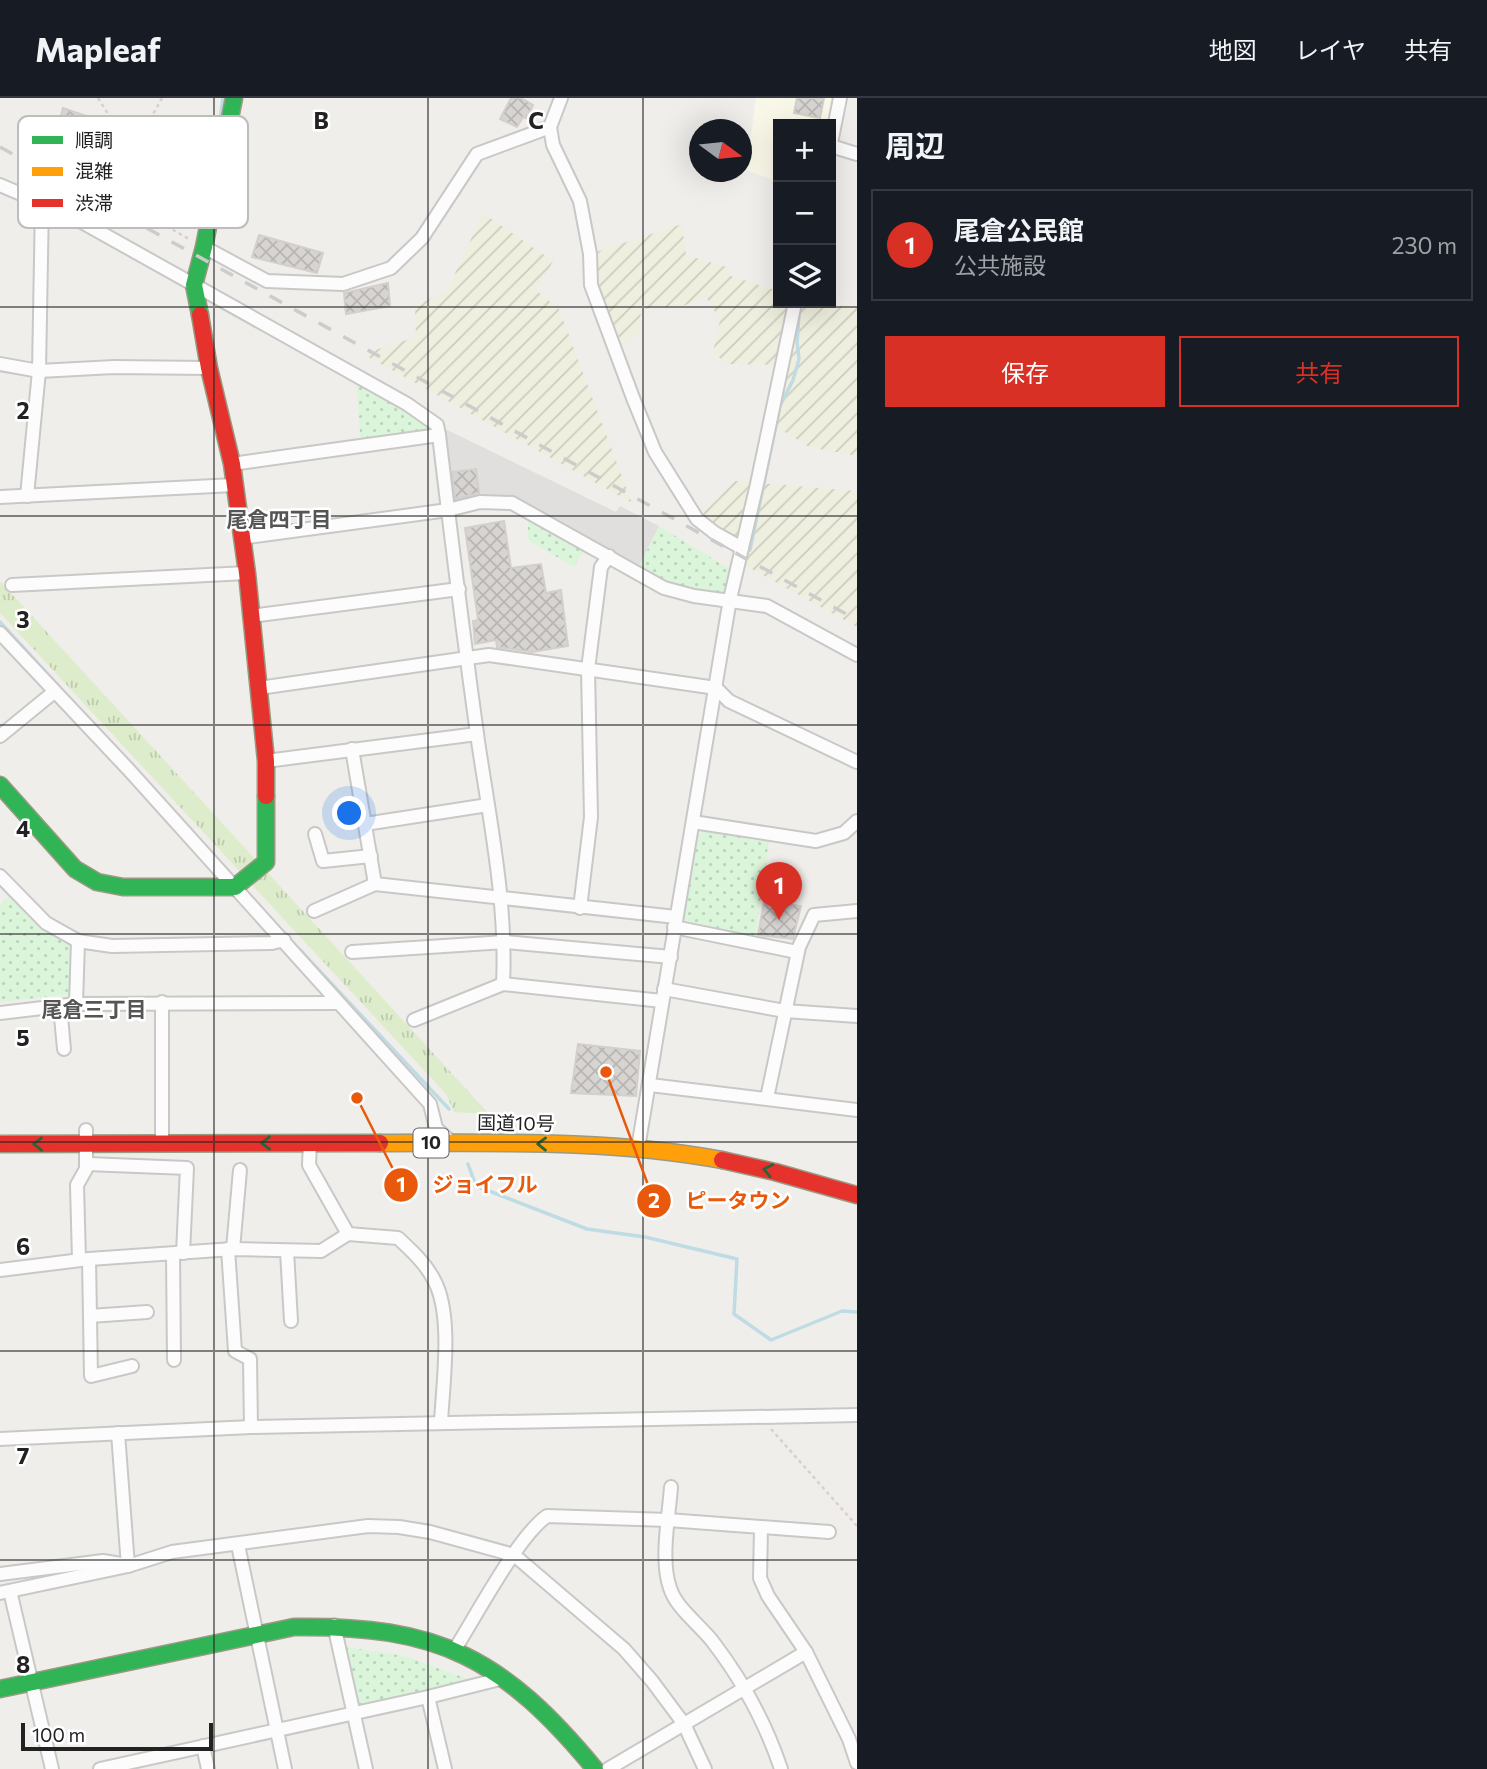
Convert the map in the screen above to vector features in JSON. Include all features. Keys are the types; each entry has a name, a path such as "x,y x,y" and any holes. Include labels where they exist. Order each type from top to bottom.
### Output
{"main road":[{"path":"230,116 234,98"},
{"path":"0,785 75,869 97,882 123,887 235,887 266,862 266,761 247,573 232,464 209,368 194,285 207,228"},
{"name":"国道10号","path":"0,1130 86,1137 436,1128 578,1131 802,1177 857,1195"},
{"name":"国道10号","path":"0,1144 86,1137"},
{"name":"国道10号","path":"161,1137 310,1142 713,1144 819,1168 857,1181"},
{"path":"0,1689 294,1627 334,1625 400,1632 455,1650 504,1678 540,1705 568,1733 596,1769"}],"street":[{"path":"561,98 550,127 553,145 580,201 590,254 591,285 612,345 656,452 697,519 742,548"},
{"path":"835,119 839,98"},
{"path":"204,247 267,281 343,284 391,268 422,238 477,153 550,127"},
{"path":"836,147 857,154"},
{"path":"0,185 18,193"},
{"path":"27,496 39,371 42,228"},
{"path":"92,228 407,404 437,425 501,897 505,942 503,985"},
{"path":"639,1142 730,600 794,308"},
{"path":"0,364 39,371 114,367 209,368"},
{"path":"232,464 439,435"},
{"path":"0,497 234,485"},
{"path":"241,538 448,510 480,502 512,503 664,588 694,596 767,606 857,655"},
{"path":"580,908 591,817 588,669 601,568 609,556"},
{"path":"12,584 247,573"},
{"path":"251,617 459,589"},
{"path":"0,632 284,940 337,1003 430,1104 436,1128 453,1143"},
{"path":"258,688 489,656 716,688 729,701 857,762"},
{"path":"0,736 54,692"},
{"path":"266,761 477,734"},
{"path":"352,749 375,884"},
{"path":"365,824 488,805"},
{"path":"693,822 816,841 844,833 857,821"},
{"path":"315,834 323,861 370,856"},
{"path":"0,876 46,923 78,941 112,946 272,943 284,940"},
{"path":"314,911 375,884 501,897 675,922 797,952"},
{"path":"766,1098 797,952 814,915 857,911"},
{"path":"76,1004 78,941"},
{"path":"352,952 505,942 671,957"},
{"path":"414,1020 503,985 663,995 785,1011 857,1016"},
{"path":"161,1137 162,1002"},
{"path":"0,1013 76,1004 337,1003"},
{"path":"60,1006 64,1049"},
{"path":"650,1085 857,1110"},
{"path":"86,1137 86,1169 77,1185 90,1316 91,1376 132,1366"},
{"path":"310,1142 309,1165 348,1234"},
{"path":"86,1164 187,1168 178,1253 174,1360"},
{"path":"240,1170 231,1249 235,1352 250,1359 251,1427"},
{"path":"0,1270 84,1259 231,1249 321,1251 348,1234 398,1238 425,1266 441,1296 445,1324 441,1422"},
{"path":"287,1251 292,1321"},
{"path":"90,1316 147,1312"},
{"path":"0,1439 251,1427 857,1415"},
{"path":"118,1433 128,1566"},
{"path":"671,1487 666,1567 670,1590 713,1642 744,1688 772,1742 781,1769"},
{"path":"455,1650 514,1555 536,1523 547,1516 668,1520 830,1532"},
{"path":"52,1769 32,1682 5,1592 128,1566 172,1552 368,1526 430,1532 514,1555 624,1649 684,1724 705,1769"},
{"path":"761,1528 760,1578 768,1596 806,1652 849,1739 857,1763"},
{"path":"239,1545 285,1769"},
{"path":"0,1574 103,1561 128,1566"},
{"path":"334,1625 366,1769"},
{"path":"608,1769 806,1652"},
{"path":"100,1769 127,1766 203,1746 504,1678"},
{"path":"428,1697 444,1769"},
{"path":"203,1746 208,1769"}],"path":[{"path":"98,98 109,116"},
{"path":"152,116 162,98"},
{"path":"170,228 204,247"},
{"path":"761,1418 857,1526"}],"shaded area":[{"path":"756,98 840,98 833,119 773,119 773,180 752,172 752,127"},
{"path":"437,425 616,512 620,506 659,526 636,572 512,503 448,510"}],"green space":[{"path":"483,213 553,261 537,291 559,309 632,503 363,354 416,337 415,306 447,291"},
{"path":"682,224 686,255 730,268 731,276 773,289 773,308 857,306 857,456 809,447 769,422 782,365 726,364 713,352 720,320 706,297 683,306 641,309 639,333 612,345 590,254"},
{"path":"356,375 407,404 439,435 361,447"},
{"path":"735,481 857,491 857,627 739,562 742,548 697,519"},
{"path":"528,512 588,544 574,567 528,540"},
{"path":"659,526 736,573 730,599 694,596 636,572"},
{"path":"0,581 489,1114 454,1112 446,1094 0,613"},
{"path":"706,829 769,840 755,938 688,924 683,920 697,837"},
{"path":"10,896 39,924 75,946 72,994 0,1002 0,904"},
{"path":"346,1647 405,1656 473,1681 357,1717"}],"building":[{"path":"511,98 521,98 533,105 527,119 523,117 517,127 500,119"},
{"path":"797,98 824,98 820,118 794,113"},
{"path":"63,108 86,116 61,116"},
{"path":"259,235 323,253 317,273 252,257"},
{"path":"388,283 390,306 346,314 344,293"},
{"path":"476,469 479,493 455,499 452,472"},
{"path":"504,521 511,568 541,564 546,593 561,590 568,646 532,652 497,647 496,640 475,644 473,621 478,620 465,528"},
{"path":"764,901 801,906 793,939 758,935"},
{"path":"578,1044 640,1051 636,1096 571,1093"}],"waterway":[{"path":"221,116 223,98"},
{"path":"750,550 780,406 793,380 799,359 799,315"},
{"path":"0,622 60,688"},
{"path":"299,949 449,1109"},
{"path":"468,1164 476,1186 587,1229 645,1237 737,1259 734,1314 771,1340 842,1311 857,1312"}],"railway":[{"path":"0,147 18,157"},
{"path":"147,228 857,620"}],"traffic: fast":[{"path":"230,116 234,98"},
{"path":"200,315 194,285 208,228"},
{"path":"0,785 75,869 97,882 123,887 235,887 266,862 266,796"},
{"path":"0,1689 294,1627 345,1628 389,1633 429,1642 464,1656 498,1675 530,1700 562,1731 595,1769"}],"traffic: slow":[{"path":"380,1143 594,1145 722,1160"}],"traffic: jam":[{"path":"200,315 209,368 232,464 247,573 266,761 266,796"},
{"path":"0,1144 380,1143"},
{"path":"722,1160 857,1195"}],"place":[{"name":"尾倉公民館","path":"779,920"},
{"name":"ピータウン","path":"606,1072"},
{"name":"ジョイフル","path":"357,1098"}],"district":[{"name":"尾倉四丁目","path":"279,520"},
{"name":"尾倉三丁目","path":"94,1010"}]}
